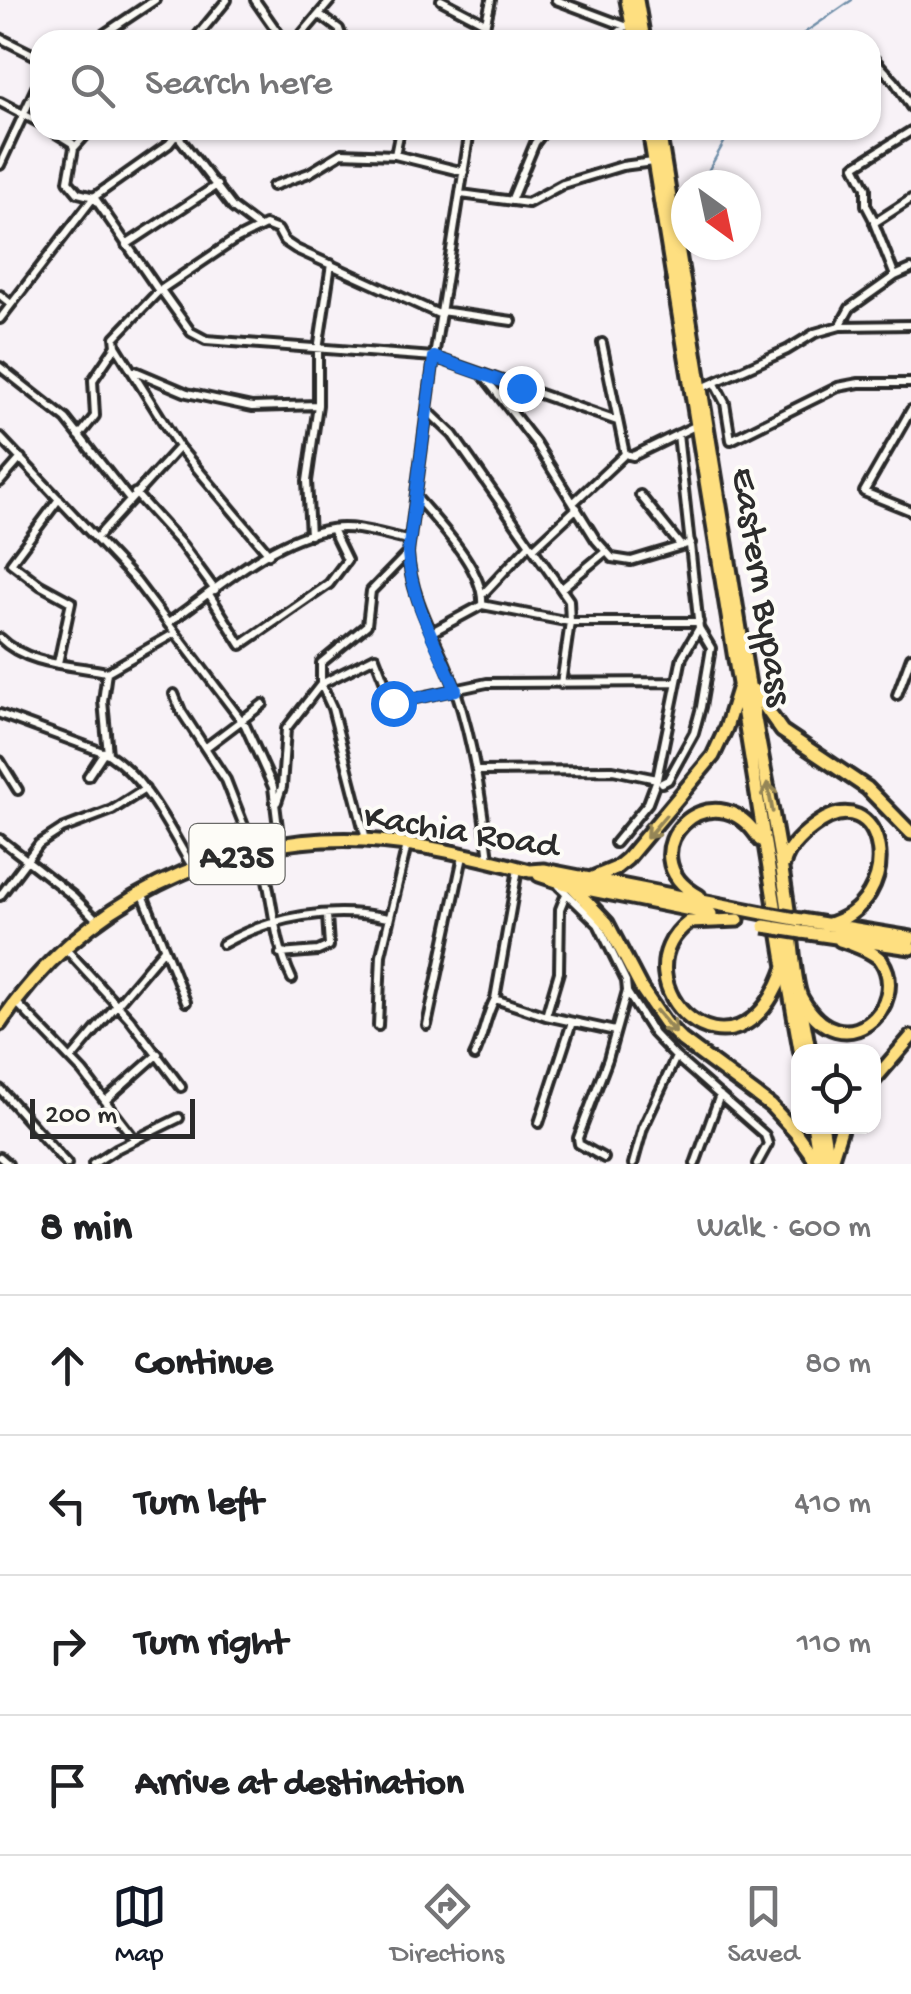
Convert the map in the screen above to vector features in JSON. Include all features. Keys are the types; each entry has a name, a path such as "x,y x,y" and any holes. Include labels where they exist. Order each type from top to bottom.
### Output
{"highway":[{"path":"627,0 631,30"},
{"path":"641,3 643,30"},
{"name":"Eastern Bypass","path":"651,140 744,685 783,867 800,997"},
{"name":"Eastern Bypass","path":"661,140 709,386 763,845 786,967"},
{"path":"589,879 627,859 705,769 720,744 744,685 790,739 867,788 911,832"},
{"path":"712,902 688,890 672,868 670,846 680,824 702,811 724,812 745,822 763,845"},
{"path":"783,867 791,848 828,817 853,813 864,816 889,836"},
{"name":"Kachia Road","path":"2,1015 64,948 97,920 142,892 193,868 280,844 366,840 408,844 712,902 764,919 911,938"},
{"name":"A235","path":"524,869 569,890 738,920 764,919"},
{"path":"569,890 608,923 641,988 665,1022 682,1040 771,1106 818,1164"},
{"path":"825,925 857,918 884,897"},
{"path":"738,920 689,922 674,937 665,970 671,995 683,1015 714,1030 750,1022 767,1007 786,967"},
{"name":"A235","path":"802,926 840,940 911,948"},
{"path":"800,997 829,1026 846,1032 863,1029 882,1017 892,988 888,971 876,956 840,940"},
{"path":"881,1072 911,1037"},
{"path":"830,1164 839,1134"}],"main road":[{"name":"Eastern Bypass","path":"786,967 799,1044"},
{"name":"Eastern Bypass","path":"800,997 809,1044"},
{"path":"813,1134 818,1164"},
{"path":"824,1134 830,1164"}],"street":[{"path":"110,30 156,0"},
{"path":"202,30 227,0"},
{"path":"256,0 276,30"},
{"path":"306,30 331,0"},
{"path":"441,0 485,24"},
{"path":"484,30 490,0"},
{"path":"556,0 629,24"},
{"path":"319,14 339,30"},
{"path":"622,30 629,24"},
{"path":"0,38 30,53"},
{"path":"881,67 911,107"},
{"path":"0,165 30,99"},
{"path":"0,102 30,117"},
{"path":"895,276 855,166 911,131"},
{"path":"67,140 74,148"},
{"path":"81,140 74,148 68,182 78,193 94,198 192,332 206,340 434,357 616,421"},
{"path":"0,319 94,198 170,140"},
{"path":"184,140 232,208 258,227"},
{"path":"394,156 398,140"},
{"path":"469,140 408,553 409,577 456,690 477,771 489,860"},
{"path":"511,201 538,140"},
{"path":"273,186 309,172 336,155 394,156 464,172"},
{"path":"460,194 528,203 563,184 622,166 654,162"},
{"path":"126,245 216,185"},
{"path":"875,222 911,199"},
{"path":"269,554 179,447 116,346 115,337 160,290 258,227 272,226 288,244 441,313 512,321"},
{"path":"310,536 306,481 318,405 318,350 330,264"},
{"path":"840,326 850,308 911,269"},
{"path":"0,295 11,304"},
{"path":"911,325 840,326 816,332 787,350 709,386 725,404 731,440 838,387 911,383"},
{"path":"602,343 625,454"},
{"path":"79,436 96,416 93,380 116,346"},
{"path":"0,368 52,407 182,545 241,645 336,576 347,560 332,529"},
{"path":"132,369 188,393 252,407 318,405"},
{"path":"482,374 511,407 605,552 620,561 631,561 692,543"},
{"path":"911,410 864,492 911,511"},
{"path":"428,411 453,435 569,600 570,622 561,684"},
{"path":"625,454 633,456 698,425"},
{"path":"477,771 612,770 662,782 668,780 694,733 710,648 699,625 678,434"},
{"path":"0,437 136,581 242,722 265,763 277,803 280,844"},
{"path":"97,538 179,447"},
{"path":"483,594 625,454"},
{"path":"0,482 21,458"},
{"path":"640,494 682,546"},
{"path":"416,496 455,545 483,594 482,606"},
{"path":"58,663 71,602 14,568 12,560 59,498"},
{"path":"168,623 269,554 310,536 354,528 408,540"},
{"path":"562,588 605,552"},
{"path":"366,840 332,708 321,684 320,663 367,625 372,591 408,553"},
{"path":"432,632 482,606 570,622 699,625"},
{"path":"615,844 648,802 658,780 676,682 686,646 699,625"},
{"path":"0,638 20,652 106,672 175,633"},
{"path":"277,803 282,787 286,729 321,684 375,657 393,703 487,683 676,682"},
{"path":"897,695 911,657"},
{"path":"88,776 106,753 106,672"},
{"path":"174,694 231,789 270,889 280,954 292,978"},
{"path":"205,748 263,704"},
{"path":"0,714 106,753 120,762 145,790 193,868"},
{"path":"0,761 18,790"},
{"path":"0,896 39,844 145,790"},
{"path":"0,839 97,920"},
{"path":"378,1026 381,955 408,844"},
{"path":"427,1025 463,855"},
{"path":"474,1056 495,998 524,869"},
{"path":"546,1016 559,972 560,909 569,890 598,924 626,981 627,992 616,1031 578,1138 579,1144 604,1158"},
{"path":"142,892 186,1002"},
{"path":"223,944 274,921 327,914 388,918"},
{"path":"280,954 318,951 329,946 327,914"},
{"path":"64,948 118,1005 182,1086"},
{"path":"71,1059 164,949"},
{"path":"627,992 653,1033 676,1057 768,1139 756,1164"},
{"path":"495,998 546,1016 616,1031"},
{"path":"16,1002 71,1059 134,1140"},
{"path":"539,1122 572,1022"},
{"path":"105,1100 158,1054"},
{"path":"633,1164 643,1128 676,1057"},
{"path":"0,1089 68,1164"},
{"path":"695,1164 720,1094"},
{"path":"94,1164 179,1118"},
{"path":"0,1156 8,1164"}],"waterway":[{"path":"808,30 852,0"},
{"path":"709,170 725,140"}],"route":[{"path":"393,703 456,690 409,577 408,540 434,357 521,388"}]}
